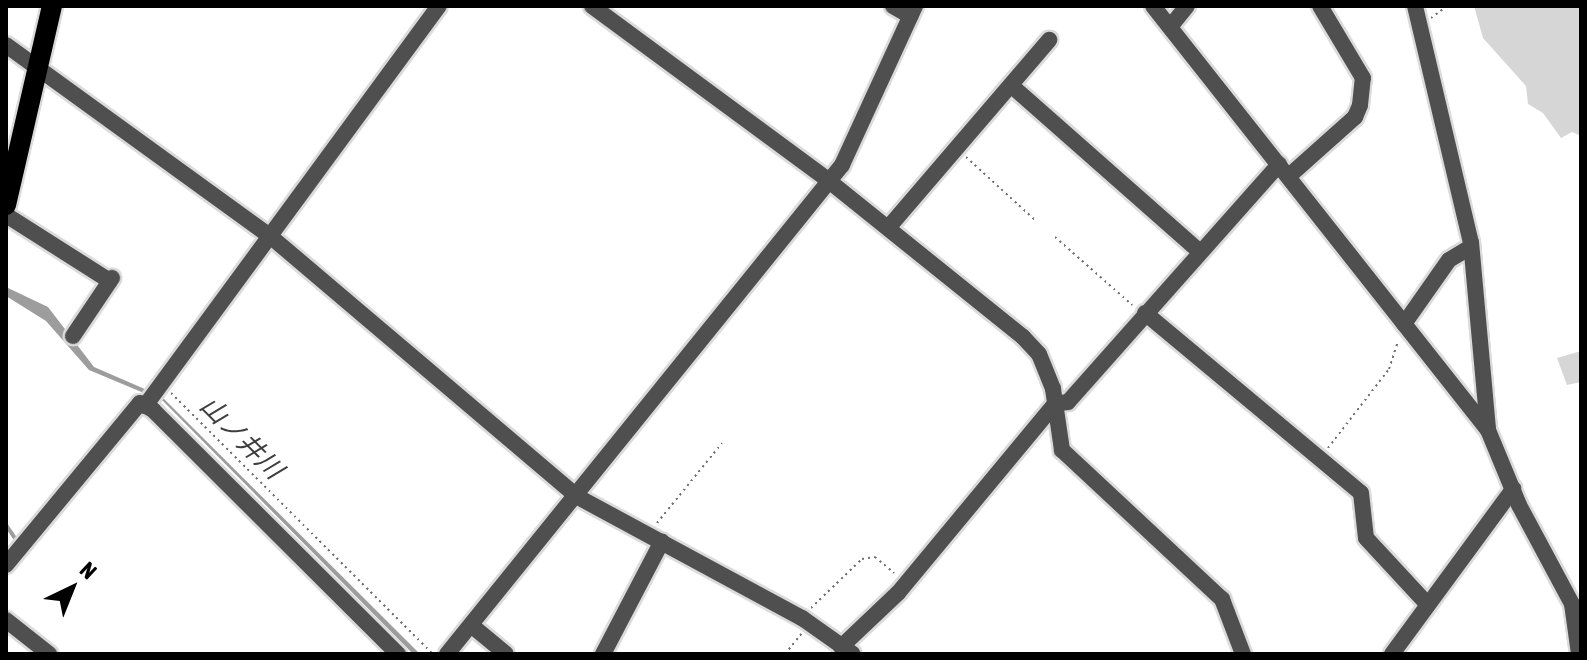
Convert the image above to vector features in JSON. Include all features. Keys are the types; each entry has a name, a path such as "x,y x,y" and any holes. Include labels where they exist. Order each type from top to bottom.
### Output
{"main road":[{"path":"6,205 52,6"}],"street":[{"path":"145,406 439,6"},
{"path":"592,6 829,181 1023,337 1039,354 1055,404 1062,450 1071,462 1222,599 1243,654"},
{"path":"447,654 578,497 842,165 912,11 893,6"},
{"path":"1153,6 1488,430 1513,489 1572,604 1579,654"},
{"path":"1170,27 1187,6"},
{"path":"6,45 270,236 578,497 805,621 847,650 1055,404 1068,402 1200,252 1284,170 1355,117 1360,105 1363,78 1320,6"},
{"path":"1415,6 1471,247 1488,430"},
{"path":"888,228 1013,87 1049,40"},
{"path":"1013,87 1200,252"},
{"path":"6,215 111,279 73,336"},
{"path":"1406,325 1449,260 1471,247"},
{"path":"1144,314 1361,493 1366,538 1428,605"},
{"path":"6,565 140,403 398,654"},
{"path":"1392,654 1513,489"},
{"path":"603,654 655,538"},
{"path":"6,620 49,654"},
{"path":"471,625 506,654"}],"path":[{"path":"1420,26 1447,6"},
{"path":"958,149 1036,221"},
{"path":"1055,237 1144,314"},
{"path":"1320,459 1389,369 1406,325"},
{"path":"162,383 433,654"},
{"path":"655,538 722,443"},
{"path":"785,654 805,621 862,559 883,561 905,584"}],"shaded area":[{"path":"1474,6 1581,6 1581,136 1572,132 1561,138 1543,113 1528,104 1526,86 1483,38"},
{"path":"6,287 48,307 94,367 161,396 420,654 413,654 163,401 89,370 46,321 6,296"},
{"path":"1581,351 1581,382 1567,385 1557,358"}],"waterway":[{"path":"1489,362 1492,385"},
{"path":"6,525 18,543"},
{"path":"1544,534 1572,587"}],"water label":[{"name":"山ノ井川","path":"241,438"}]}
